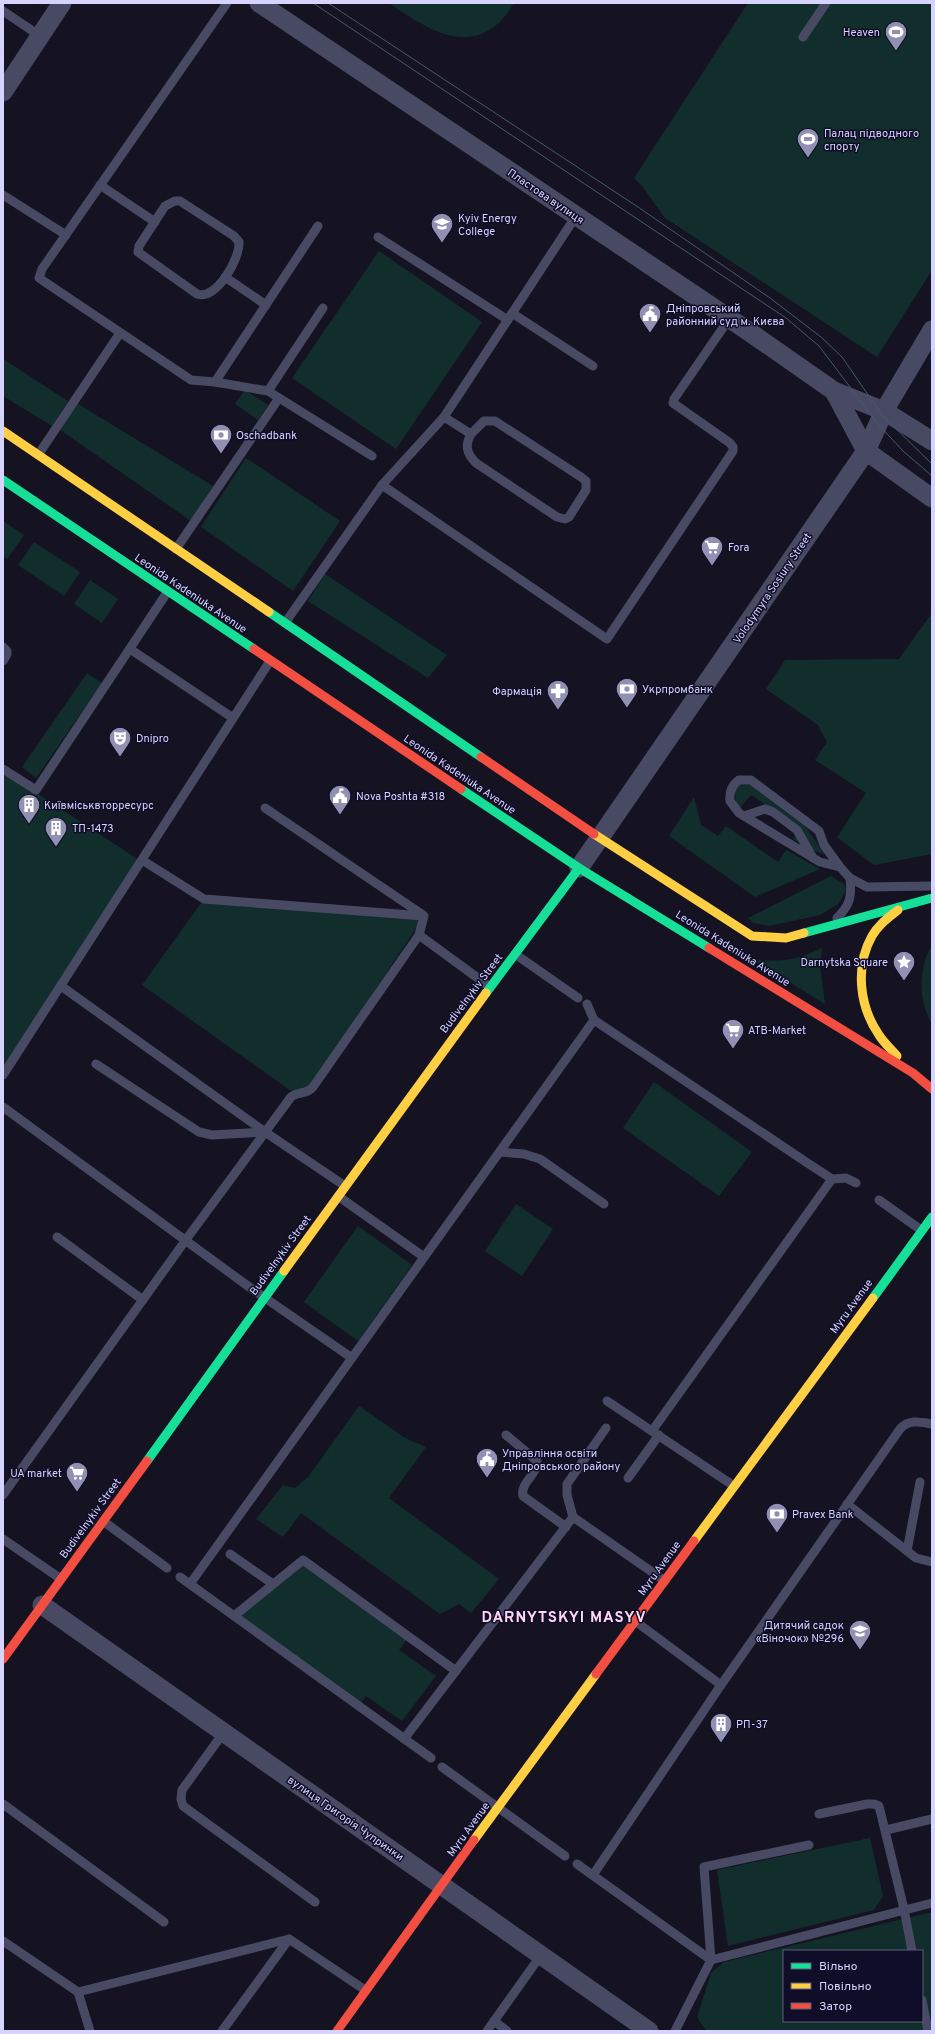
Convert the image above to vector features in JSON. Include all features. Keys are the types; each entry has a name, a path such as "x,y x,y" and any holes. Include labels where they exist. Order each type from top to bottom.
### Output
{"main road":[{"name":"Leonida Kadeniuka Avenue","path":"3,431 601,839 752,936 786,938 906,906"},
{"name":"Leonida Kadeniuka Avenue","path":"3,480 579,868 913,1073"},
{"name":"Budivelnykiv Street","path":"3,1659 345,1186 579,868"},
{"path":"932,898 906,906 888,916 873,932 865,947 861,962 862,984 867,1013 877,1034 913,1073 932,1089"},
{"name":"Myru Avenue","path":"336,2031 364,1990 932,1217"}],"street":[{"path":"3,92 62,3"},
{"name":"Пластова вулиця","path":"258,3 834,391 884,411 932,441"},
{"name":"Volodymyra Sosiury Street","path":"579,868 601,839 866,451 884,411 932,330"},
{"name":"Пластова вулиця","path":"834,391 866,451 932,498"},
{"name":"вулиця Григорія Чупринки","path":"42,1605 649,2031"}],"lane":[{"path":"227,3 42,269 39,278 190,380 215,382 268,391 372,456"},
{"path":"803,37 826,3"},
{"path":"3,11 40,36"},
{"path":"100,185 154,222"},
{"path":"3,194 66,235"},
{"path":"175,201 180,201 234,236 239,242 240,250 238,256 215,290 210,294 203,296 140,255 139,246 154,222 165,206 175,201"},
{"path":"285,623 382,485 444,417 576,216"},
{"path":"215,382 318,226"},
{"path":"378,237 593,366"},
{"path":"225,277 266,304"},
{"path":"268,391 323,308"},
{"path":"382,485 607,639 734,451 730,443 673,403 674,399 729,319"},
{"path":"38,455 120,333"},
{"path":"176,549 279,398"},
{"path":"444,417 472,434"},
{"path":"484,421 495,421 586,481 586,490 569,517 565,519 557,517 476,463 468,454 466,448 472,434 479,424 484,421"},
{"path":"3,769 36,790 168,591"},
{"path":"3,647 7,650 7,654 3,661"},
{"path":"130,648 233,718"},
{"path":"3,1076 270,661"},
{"path":"840,867 820,862 812,858 735,809 729,796 736,782 743,779 754,782 819,831 824,845 850,878 867,887 932,886"},
{"path":"265,808 424,916"},
{"path":"744,816 765,809 773,812 797,830 812,858"},
{"path":"142,860 204,899 424,916"},
{"path":"829,926 847,908 852,893 850,878"},
{"path":"3,1495 185,1240 294,1095 309,1092 314,1087 419,935 424,916"},
{"path":"419,935 490,987"},
{"path":"515,954 578,998"},
{"path":"61,986 266,1132 345,1186"},
{"path":"587,1004 594,1020 832,1179 846,1178 856,1183"},
{"path":"190,1584 594,1020"},
{"path":"96,1064 199,1132 212,1135 266,1132"},
{"path":"3,1107 264,1298 352,1358"},
{"path":"500,1152 524,1154 540,1159 604,1204"},
{"path":"628,1478 655,1433 832,1179"},
{"path":"338,1196 424,1258"},
{"path":"879,1200 922,1230"},
{"path":"57,1237 143,1300"},
{"path":"607,1401 734,1486"},
{"path":"593,1875 721,1685 904,1425 917,1421 932,1424"},
{"path":"606,1428 567,1484 567,1495 573,1517 665,1581"},
{"path":"506,1435 537,1461 536,1471 524,1487 523,1496 566,1527"},
{"path":"907,1551 920,1482"},
{"path":"847,1504 907,1551 922,1561 932,1562"},
{"path":"404,1740 573,1517"},
{"path":"102,1521 167,1568"},
{"path":"3,1539 61,1578"},
{"path":"230,1554 272,1584"},
{"path":"234,1616 303,1560 456,1671"},
{"path":"180,1577 431,1758"},
{"path":"635,1621 721,1685"},
{"path":"224,1732 182,1790 181,1799 183,1806 315,1902"},
{"path":"442,1767 565,1856"},
{"path":"3,1804 164,1922"},
{"path":"819,1814 874,1804 879,1806 904,1909 912,1950"},
{"path":"886,1830 932,1819"},
{"path":"675,2031 711,1960 704,1867 809,1845"},
{"path":"577,1864 711,1960"},
{"path":"711,1960 932,1903"},
{"path":"222,2031 289,1939"},
{"path":"78,1992 289,1939 364,1990"},
{"path":"3,1941 78,1992 90,2031"},
{"path":"487,2031 541,1955"},
{"path":"923,2005 928,2031"},
{"path":"494,2021 507,2031"}],"green space":[{"path":"389,3 514,3 500,21 486,32 470,37 454,36 438,32 405,14"},
{"path":"748,3 932,3 932,270 877,357 665,218 642,186 634,178"},
{"path":"379,251 482,322 396,449 292,378"},
{"path":"3,359 68,401 52,426 3,396"},
{"path":"245,390 268,405 258,420 235,404"},
{"path":"78,404 213,486 191,521 59,429"},
{"path":"246,458 340,521 293,591 201,527"},
{"path":"3,521 24,535 7,559 3,556"},
{"path":"34,542 80,572 64,596 18,565"},
{"path":"325,574 447,655 428,678 308,601"},
{"path":"90,580 118,599 102,623 74,604"},
{"path":"932,613 932,854 874,865 837,837 866,793 815,760 827,742 818,725 766,689 785,660 899,659"},
{"path":"87,673 102,683 36,778 22,767"},
{"path":"3,771 145,864 3,1069"},
{"path":"746,784 751,785 806,827 825,855 793,839 801,828 751,795 740,808 736,804 735,791 739,786"},
{"path":"694,797 701,825 718,836 726,826 778,862 786,850 820,869 755,897 669,836"},
{"path":"831,876 844,884 846,890 838,904 820,915 769,926 753,923 748,918"},
{"path":"204,899 422,919 309,1090 294,1093 142,985"},
{"path":"932,945 932,1024 927,1015 922,995 922,974 927,954"},
{"path":"822,948 820,967 825,1004 752,959 788,960 804,956"},
{"path":"654,1082 752,1152 719,1196 623,1128"},
{"path":"516,1204 553,1229 522,1276 485,1251"},
{"path":"358,1226 412,1265 358,1341 304,1302"},
{"path":"359,1406 405,1438 426,1447 389,1498 499,1579 471,1613 459,1604 440,1614 301,1513 283,1537 256,1519 283,1485 295,1488 308,1477"},
{"path":"301,1561 408,1638 399,1650 436,1676 402,1721 366,1696 359,1706 234,1616"},
{"path":"870,1838 883,1896 874,1910 728,1946 717,1870"},
{"path":"932,1912 932,2031 706,2031 697,2017 711,1973 724,1962"}],"tram line":[{"path":"313,3 786,318 819,346 878,424 903,451 932,476"},
{"path":"328,3 638,207 770,298 821,337 842,357 882,415 932,464"}],"traffic: fast":[{"path":"3,480 254,649"},
{"path":"269,612 481,757"},
{"path":"461,789 579,868 709,948"},
{"path":"486,993 579,868"},
{"path":"804,933 932,898"},
{"path":"873,1298 932,1217"},
{"path":"147,1461 284,1271"}],"traffic: slow":[{"path":"3,431 269,612"},
{"path":"594,834 752,936 786,938 804,933"},
{"path":"897,1056 881,1038 872,1024 864,999 861,973 863,960 874,932 898,910"},
{"path":"284,1271 486,993"},
{"path":"694,1541 873,1298"},
{"path":"474,1840 596,1674"}],"traffic: jam":[{"path":"254,649 461,789"},
{"path":"481,757 594,834"},
{"path":"709,948 913,1073 932,1089"},
{"path":"3,1659 147,1461"},
{"path":"596,1674 694,1541"},
{"path":"337,2031 474,1840"}],"place":[{"name":"Heaven","path":"896,52"},
{"name":"Палац підводного спорту","path":"808,158"},
{"name":"Kyiv Energy College","path":"442,244"},
{"name":"Дніпровський районний суд м. Києва","path":"650,334"},
{"name":"Oschadbank","path":"221,454"},
{"name":"Fora","path":"712,566"},
{"name":"Укрпромбанк","path":"627,708"},
{"name":"Фармація","path":"558,710"},
{"name":"Dnipro","path":"120,758"},
{"name":"Nova Poshta #318","path":"340,816"},
{"name":"Київміськвторресурс","path":"29,824"},
{"name":"ТП-1473","path":"56,848"},
{"name":"Darnytska Square","path":"904,982"},
{"name":"ATB-Market","path":"733,1050"},
{"name":"Управління освіти Дніпровського району","path":"487,1478"},
{"name":"UA market","path":"77,1492"},
{"name":"Pravex Bank","path":"777,1534"},
{"name":"Дитячий садок «Віночок» №296","path":"860,1650"},
{"name":"РП-37","path":"721,1744"}],"district":[{"name":"DARNYTSKYI MASYV","path":"564,1617"}]}
